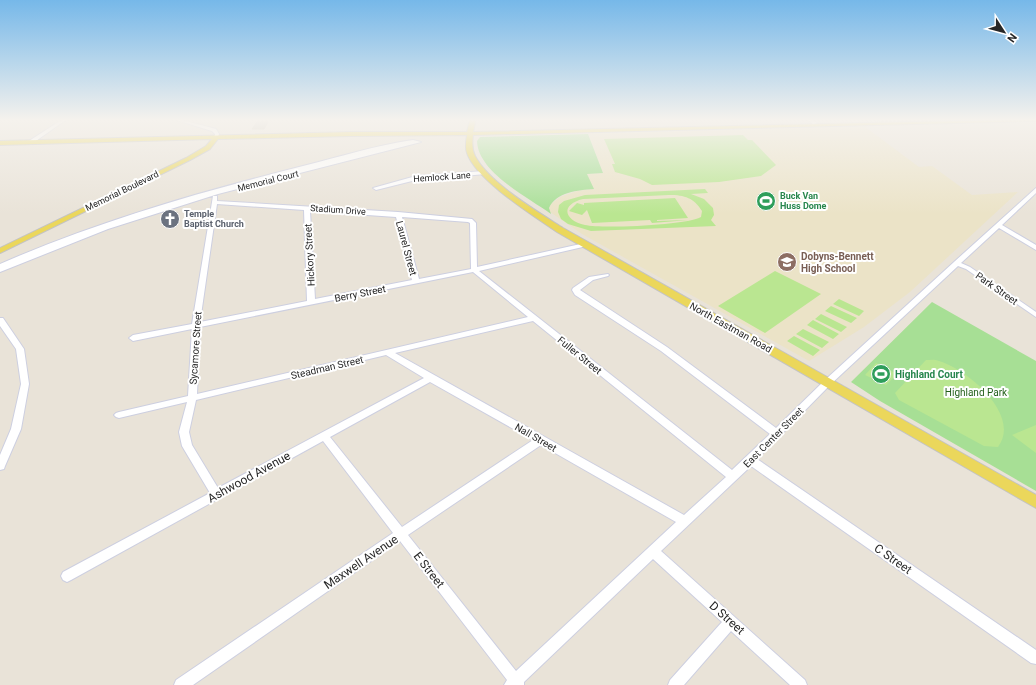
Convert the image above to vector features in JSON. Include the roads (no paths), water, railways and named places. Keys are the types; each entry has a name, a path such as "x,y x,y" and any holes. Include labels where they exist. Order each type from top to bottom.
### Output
{"main road":[{"path":"190,156 193,151"},
{"name":"Memorial Boulevard","path":"0,246 201,151"},
{"path":"190,156 207,151"},
{"name":"North Eastman Road","path":"471,151 471,156 484,173 544,219 585,245 828,382 1036,502"},
{"name":"Memorial Boulevard","path":"0,251 41,232 190,156"},
{"path":"32,230 41,232"}],"street":[{"name":"Memorial Court","path":"352,158 377,151"},
{"name":"Memorial Court","path":"0,266 48,244 216,191 381,151"},
{"name":"Hemlock Lane","path":"376,188 416,178 484,173"},
{"name":"Sycamore Street","path":"216,191 196,325 192,399 184,432 187,446 217,495"},
{"name":"East Center Street","path":"515,684 684,521 750,460 828,382 956,263 1035,193"},
{"name":"Stadium Drive","path":"214,202 470,220 473,223 474,270"},
{"name":"Hickory Street","path":"307,208 311,302"},
{"name":"Laurel Street","path":"398,214 416,281"},
{"path":"998,225 1036,248"},
{"name":"Memorial Court","path":"0,270 105,226"},
{"name":"Berry Street","path":"133,338 474,270 585,245"},
{"name":"Park Street","path":"956,263 968,268 1036,315"},
{"name":"Fuller Street","path":"474,270 732,476"},
{"path":"606,275 591,278 576,290 578,293 664,349 776,433"},
{"name":"Steadman Street","path":"119,415 535,318"},
{"path":"0,320 20,349 25,384 16,429 0,466"},
{"name":"Nall Street","path":"388,352 430,378 604,474 684,521"},
{"name":"Ashwood Avenue","path":"67,576 430,378"},
{"name":"E Street","path":"324,436 401,534 515,684"},
{"name":"Maxwell Avenue","path":"181,685 541,440"},
{"name":"C Street","path":"750,460 1036,658"},
{"name":"D Street","path":"653,551 800,685"},
{"path":"675,685 731,622"}],"place":[{"name":"Buck Van Huss Dome","path":"766,201"},
{"name":"Temple Baptist Church","path":"170,219"},
{"name":"Dobyns-Bennett High School","path":"787,262"},
{"name":"Highland Court","path":"881,374"}],"park label":[{"name":"Highland Park","path":"976,392"}]}
